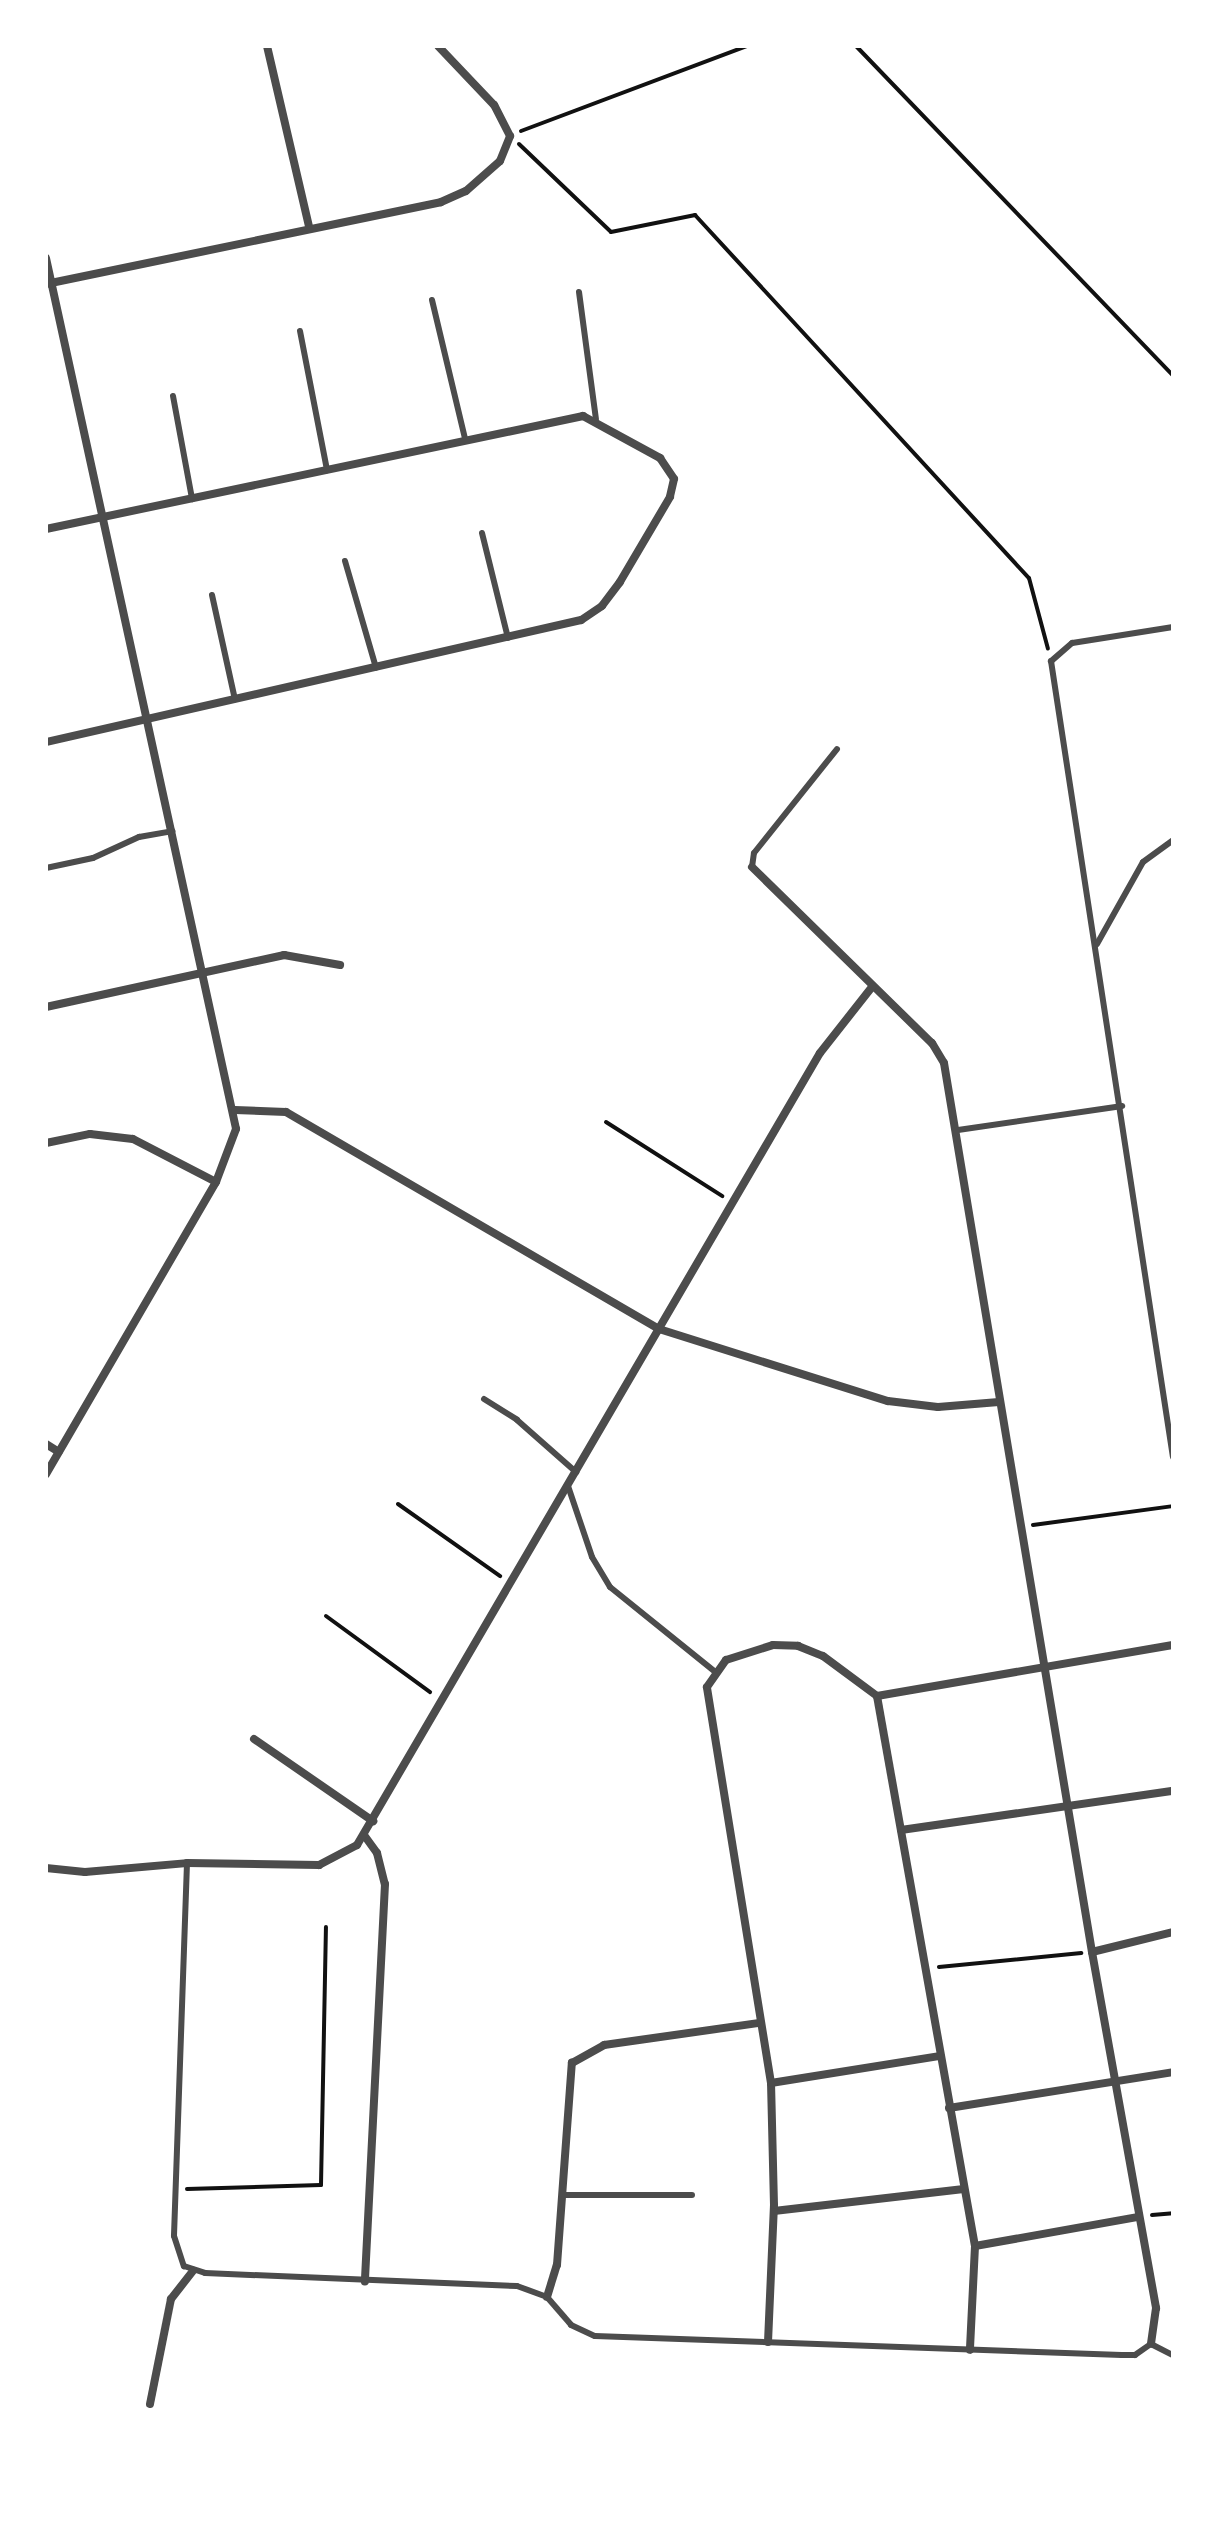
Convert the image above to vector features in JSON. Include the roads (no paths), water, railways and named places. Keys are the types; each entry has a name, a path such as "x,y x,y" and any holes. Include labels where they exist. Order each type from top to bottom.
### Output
{"street":[{"path":"267,46 309,227"},
{"path":"49,283 441,202 466,191 500,161 510,136 494,105 438,46"},
{"path":"46,258 49,283 235,1110 231,1151 216,1182 46,1474"},
{"path":"46,529 574,417 596,419 667,463 674,479 670,497 602,606 581,620 508,640 46,742"},
{"path":"752,867 939,1052 958,1130 999,1402 1023,1526 1092,1952 1156,2308 1151,2344"},
{"path":"46,1007 296,954 340,965"},
{"path":"46,1868 85,1872 187,1863 319,1865 347,1854 373,1821 731,1201 820,1053 872,987"},
{"path":"235,1110 286,1112 659,1329 888,1401 938,1407 999,1402"},
{"path":"46,1143 90,1134 122,1136 216,1182"},
{"path":"46,1444 59,1452"},
{"path":"877,1696 1173,1645"},
{"path":"768,2342 774,2211 771,2083 708,1715 707,1687 714,1671 745,1650 798,1646 848,1672 877,1696 975,2246 970,2350"},
{"path":"254,1739 373,1821"},
{"path":"901,1830 1173,1791"},
{"path":"364,1835 377,1853 385,1884 365,2281"},
{"path":"1092,1952 1173,1932"},
{"path":"547,2297 557,2265 563,2195 566,2087 568,2072 579,2055 604,2045 759,2023"},
{"path":"771,2083 939,2056"},
{"path":"949,2108 1173,2072"},
{"path":"774,2211 964,2189"},
{"path":"975,2246 1138,2217"},
{"path":"150,2404 171,2299 193,2271"}],"lane":[{"path":"579,292 596,419"},
{"path":"432,300 465,438"},
{"path":"300,331 327,470"},
{"path":"173,396 192,499"},
{"path":"482,533 508,640"},
{"path":"345,561 376,668"},
{"path":"212,595 235,700"},
{"path":"1173,627 1072,643 1051,661 1053,702 1097,944 1173,1457"},
{"path":"752,867 754,853 837,749"},
{"path":"46,868 93,858 139,837 173,830"},
{"path":"1097,944 1143,862 1173,840"},
{"path":"958,1130 1122,1106"},
{"path":"484,1399 517,1420 576,1472"},
{"path":"568,1486 592,1557 610,1587 714,1671"},
{"path":"187,1863 175,2246 184,2266 193,2271 517,2286 547,2297 571,2325 595,2336 1135,2355 1151,2344 1173,2355"},
{"path":"563,2195 692,2195"}]}
